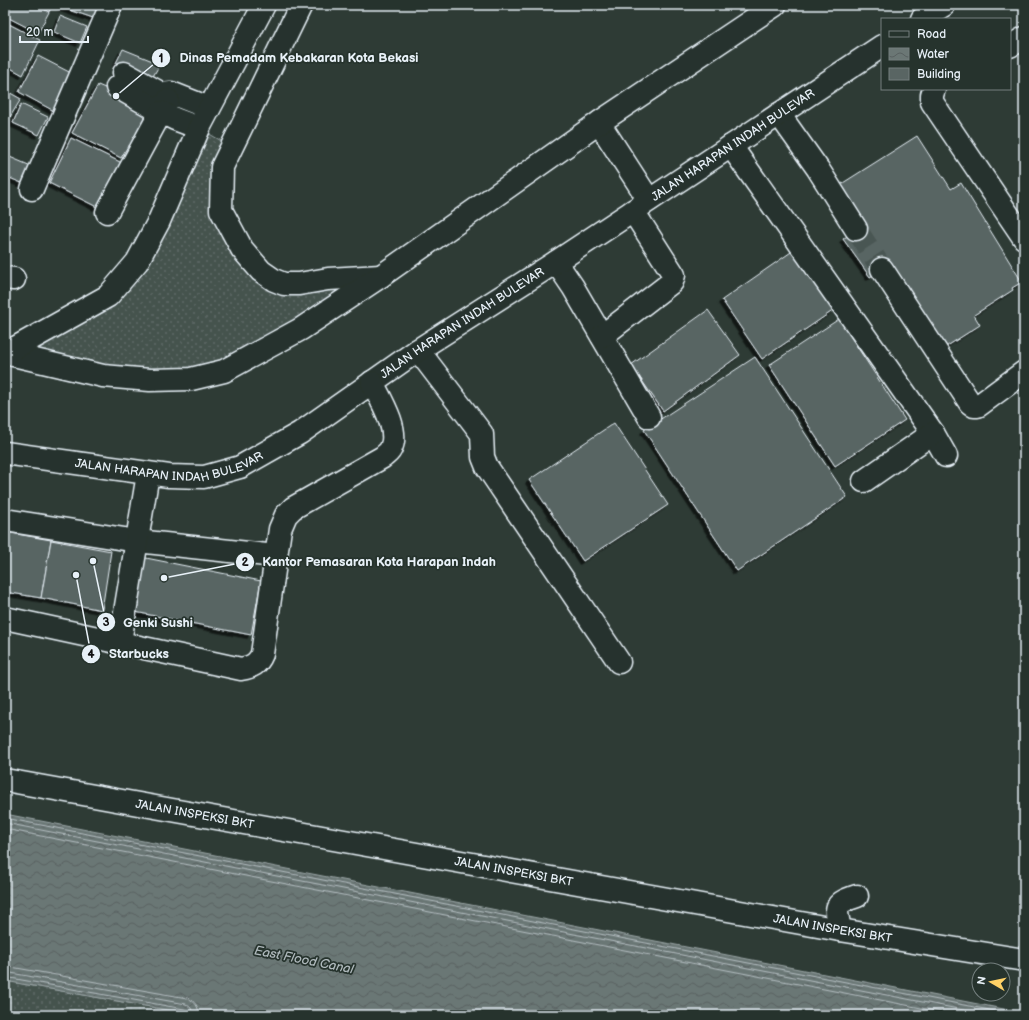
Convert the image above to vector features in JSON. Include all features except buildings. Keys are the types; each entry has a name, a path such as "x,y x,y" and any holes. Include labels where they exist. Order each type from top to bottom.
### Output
{"street":[{"path":"32,189 110,5"},
{"path":"5,353 108,296 137,262 158,222 199,128 264,5"},
{"path":"301,5 222,167 221,210 242,249 261,271 274,280 284,284 299,284 328,279 381,276"},
{"path":"5,353 103,376 150,380 191,379 224,371 301,329 381,276 775,5"},
{"path":"925,18 944,5"},
{"path":"1011,45 1024,38"},
{"name":"JALAN HARAPAN INDAH BULEVAR","path":"5,453 148,474 204,477 240,467 300,433 418,350 556,262 640,198 731,146 881,47"},
{"path":"120,80 166,103 209,108"},
{"path":"934,90 932,102 1024,238"},
{"path":"166,103 175,119 199,128"},
{"path":"107,212 166,103"},
{"path":"779,114 818,169 856,229"},
{"path":"601,126 640,198 674,275 672,282 602,336"},
{"path":"731,146 933,433 946,456"},
{"path":"556,262 573,287 649,417"},
{"path":"882,269 970,403 974,406 978,406 1024,372"},
{"path":"418,350 482,434 483,457 487,467 619,662"},
{"path":"5,618 241,669 254,666 259,661 262,654 280,529 286,515 293,508 383,457 392,447 394,439 392,427 372,382"},
{"path":"864,480 933,433"},
{"path":"120,642 148,474"},
{"path":"5,520 137,541 276,556"},
{"name":"JALAN INSPEKSI BKT","path":"5,780 840,930 1024,960"},
{"path":"840,930 837,907 842,900 857,896"}],"shaded area":[{"path":"199,128 232,147 221,210 274,280 381,276 191,379 6,353 108,296"},
{"path":"5,981 12,982 195,1015 5,1015"}],"water":[{"name":"East Flood Canal","path":"5,814 1024,1013 1024,1015 195,1015 5,981"}],"tunnel":[{"path":"856,229 882,269"}],"place":[{"name":"Dinas Pemadam Kebakaran Kota Bekasi","path":"116,96"},
{"name":"Genki Sushi","path":"93,561"},
{"name":"Starbucks","path":"76,575"},
{"name":"Kantor Pemasaran Kota Harapan Indah","path":"164,578"}]}
